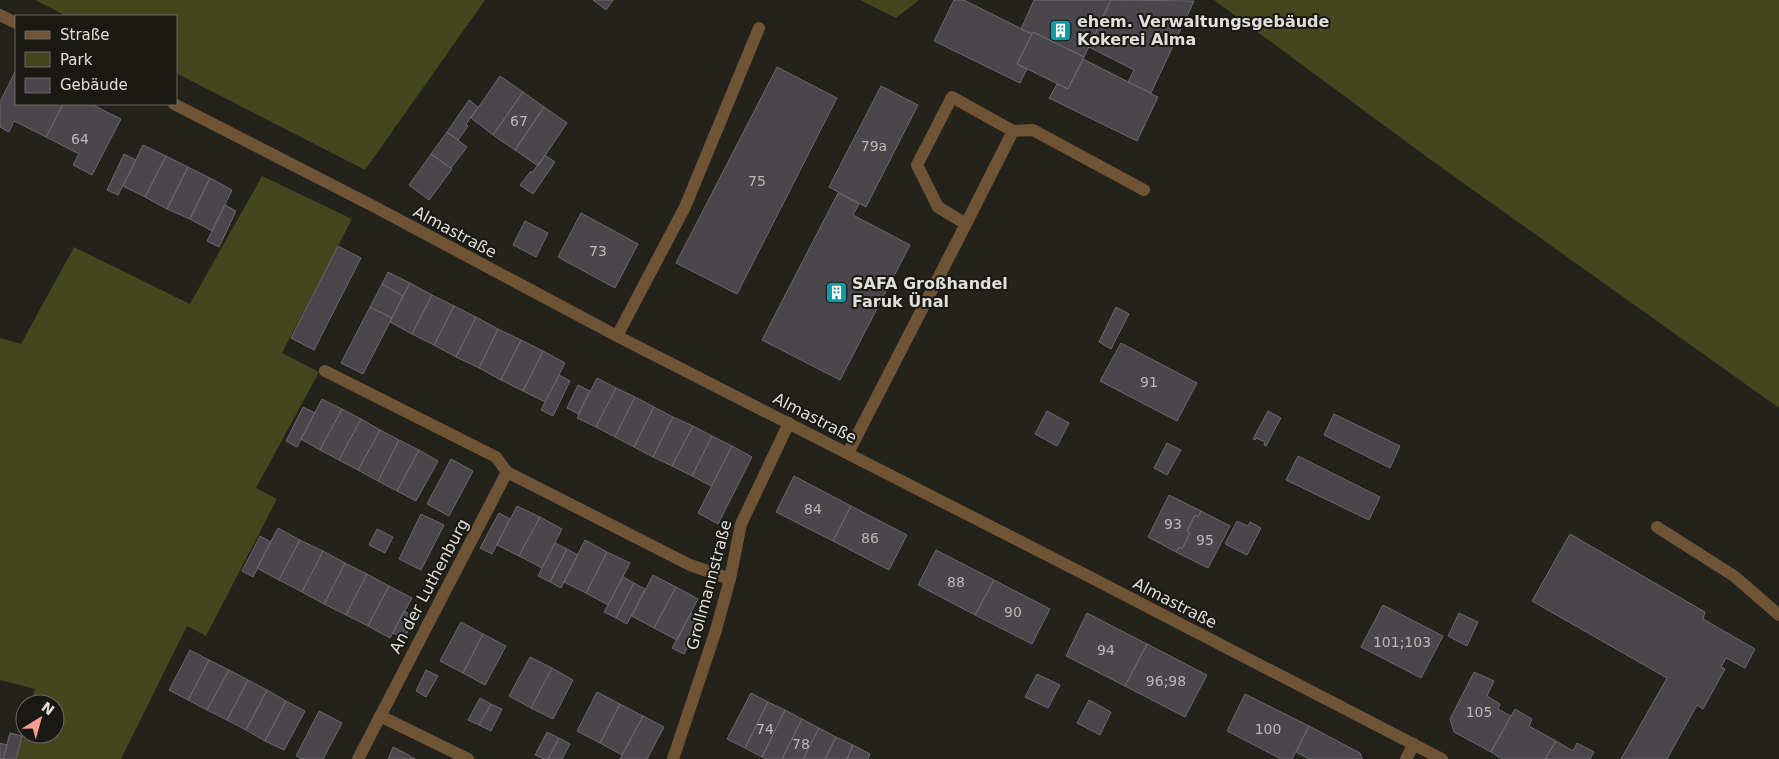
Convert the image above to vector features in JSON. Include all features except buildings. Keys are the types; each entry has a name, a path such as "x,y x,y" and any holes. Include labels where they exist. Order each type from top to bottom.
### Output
{"street":[{"path":"0,15 15,22"},
{"path":"617,336 685,207 759,28"},
{"path":"966,224 938,207 917,165 952,97 1013,131 1034,130 1144,190"},
{"name":"Almastraße","path":"176,105 375,207 617,336 1442,759"},
{"path":"848,453 1013,131"},
{"path":"325,371 496,456 507,472 690,565 730,579"},
{"name":"Grollmannstraße","path":"672,759 716,630 730,579 741,524 789,423"},
{"name":"An der Luthenburg","path":"358,759 507,472"},
{"path":"1657,527 1734,576 1779,615"},
{"path":"380,716 468,759"},
{"path":"1406,759 1414,744"}],"green space":[{"path":"35,0 485,0 365,170 178,74 178,15 64,15"},
{"path":"860,0 919,0 896,18"},
{"path":"1214,0 1779,0 1779,408 1431,160"},
{"path":"262,176 352,219 282,353 319,372 256,488 277,499 206,636 187,626 121,759 16,759 20,744 65,744 65,694 34,694 35,689 0,680 0,338 21,344 74,247 190,304"}],"place":[{"name":"ehem. Verwaltungsgebäude Kokerei Alma","path":"1061,30"},
{"name":"SAFA Großhandel Faruk Ünal","path":"836,292"}]}
